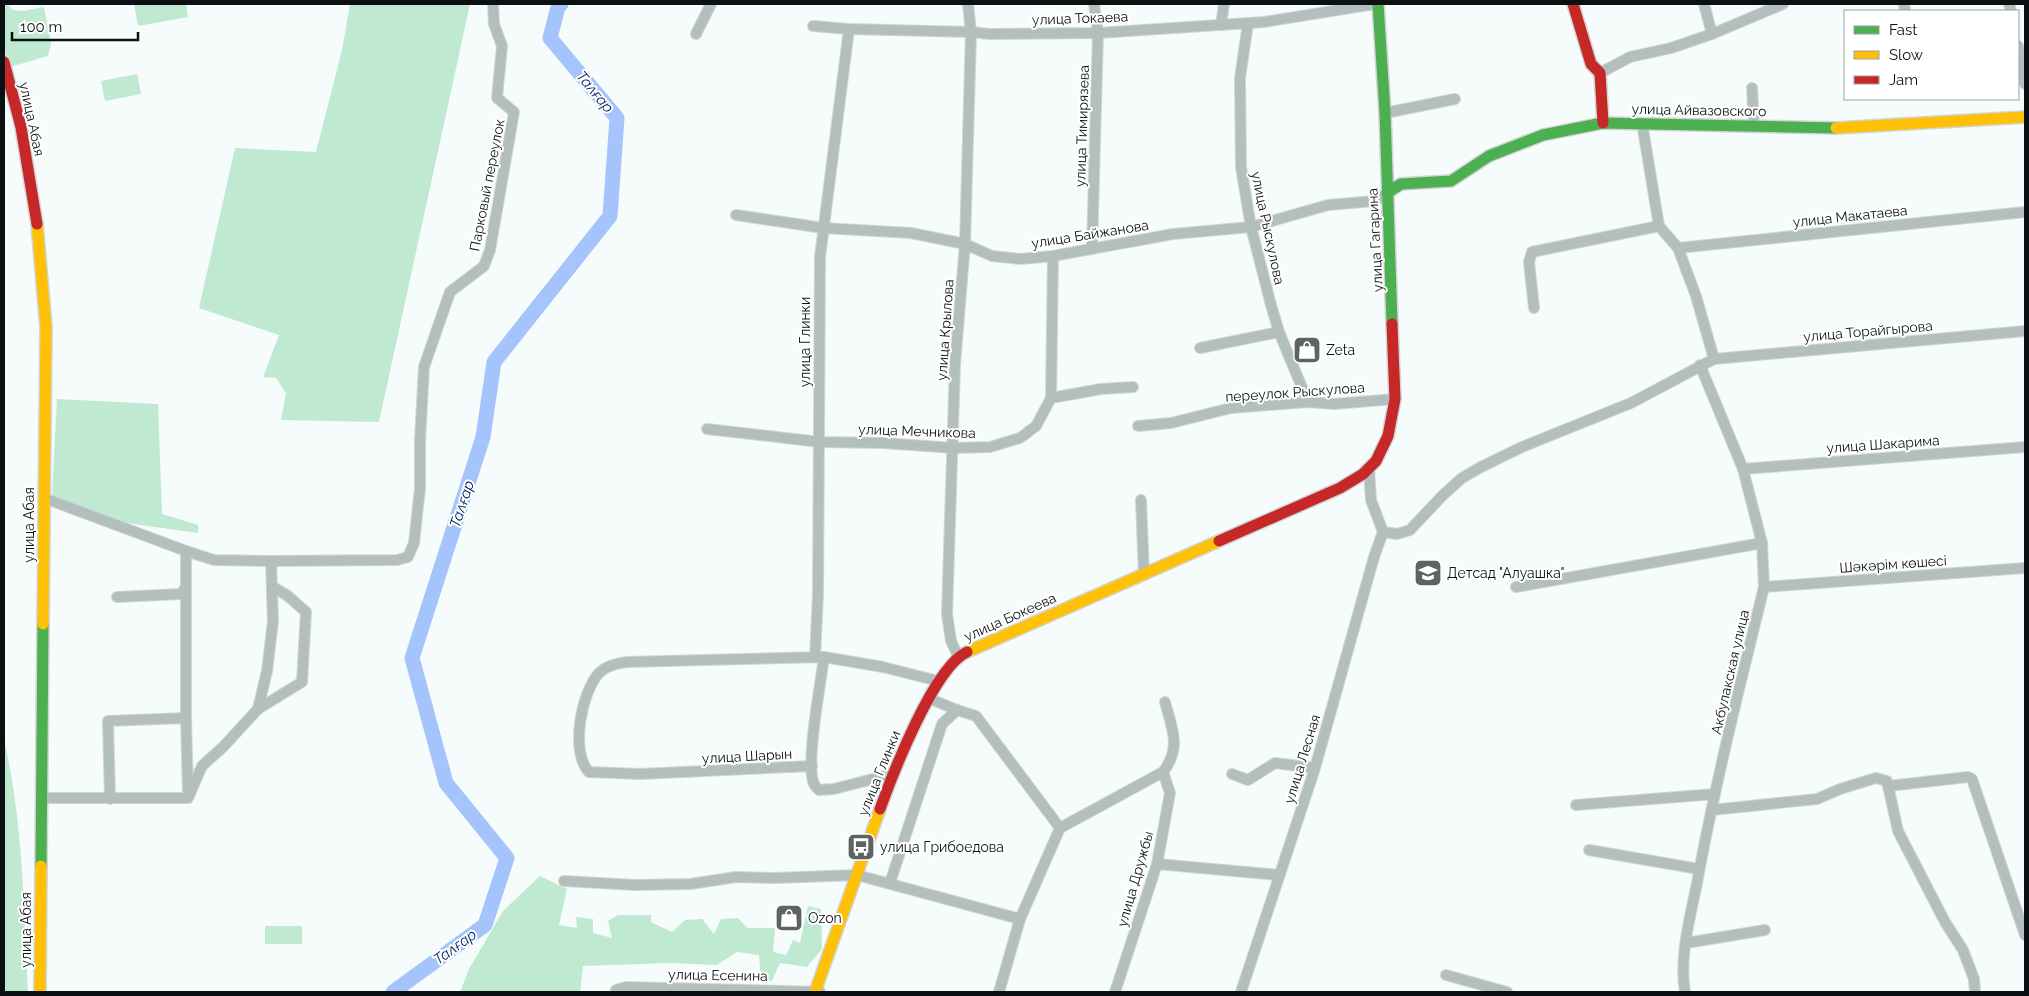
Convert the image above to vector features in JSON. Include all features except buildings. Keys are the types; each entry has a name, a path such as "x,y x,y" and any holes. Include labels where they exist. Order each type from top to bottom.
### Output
{"street":[{"name":"Парковый переулок","path":"271,561 397,560 408,556 414,544 420,488 420,440 424,367 450,292 484,266 494,236 514,112 496,98 502,46 494,24 493,4"},
{"path":"696,34 711,4"},
{"name":"улица Крылова","path":"958,656 951,640 947,614 954,448 955,364 965,244 971,32 968,4"},
{"name":"улица Тимирязева","path":"1092,249 1098,32 1094,4"},
{"path":"1221,24 1224,4"},
{"name":"улица Токаева","path":"813,26 849,30 990,34 1098,32 1248,23 1377,4"},
{"name":"улица Гагарина","path":"1369,468 1385,448 1392,424 1395,399 1385,113 1377,4"},
{"path":"1573,4 1591,64 1600,73 1603,123"},
{"path":"1704,4 1712,34"},
{"path":"1600,73 1630,57 1671,48 1712,34 1783,4"},
{"name":"улица Рыскулова","path":"1248,23 1240,78 1242,167 1252,226 1279,332 1308,402"},
{"name":"улица Глинки","path":"812,766 819,657 820,257 849,30"},
{"path":"2019,51 2025,84"},
{"name":"улица Абая","path":"4,62 19,120 41,252 46,327 40,992"},
{"path":"1752,88 1754,126"},
{"path":"1385,113 1455,99"},
{"name":"улица Айвазовского","path":"1387,193 1401,184 1451,181 1489,156 1543,135 1603,123 1848,128 2025,118"},
{"path":"1642,123 1659,226 1678,248 1696,296 1714,359"},
{"path":"1386,170 1401,184"},
{"name":"улица Байжанова","path":"736,215 824,228 911,233 965,244 992,256 1021,259 1053,256 1173,234 1252,226 1328,205 1375,201 1387,193"},
{"name":"улица Макатаева","path":"1678,248 2025,212"},
{"path":"1534,308 1529,262 1532,252 1659,226"},
{"name":"улица Мечникова","path":"707,429 820,442 883,443 954,448 990,447 1020,438 1036,426 1051,398 1053,256"},
{"name":"улица Торайгырова","path":"1383,532 1397,534 1410,530 1462,478 1481,467 1522,447 1631,403 1714,359 2025,331"},
{"path":"1200,348 1279,332"},
{"name":"Акбулакская улица","path":"1685,992 1686,943 1699,869 1764,587 1762,543 1743,469 1700,365"},
{"path":"1051,398 1101,389 1133,387"},
{"name":"переулок Рыскулова","path":"1138,426 1171,423 1231,408 1308,402 1334,404 1395,399"},
{"name":"улица Шакарима","path":"1743,469 2025,447"},
{"path":"1369,468 1371,500 1383,532"},
{"name":"улица Бокеева","path":"938,681 958,656 1340,488 1369,468"},
{"path":"44,498 186,552 214,560 271,561 271,638 267,671 258,709"},
{"path":"1141,500 1144,574"},
{"name":"улица Лесная","path":"1241,992 1315,768 1383,532"},
{"path":"1516,588 1762,543"},
{"path":"186,552 188,798"},
{"name":"Шәкәрім көшесі","path":"1764,587 2025,568"},
{"path":"117,597 181,594 186,587"},
{"path":"188,798 202,766 224,746 258,709 302,682 306,612 288,596 272,587"},
{"path":"819,657 883,666 938,681"},
{"name":"улица Шарын","path":"819,657 616,663 600,673 587,693 580,722 581,760 584,767 589,772 640,774 812,766 814,784 819,790 834,789 892,774"},
{"name":"улица Глинки","path":"817,992 892,774 938,681"},
{"path":"928,698 976,716 1060,828"},
{"path":"998,992 1020,918 1060,828 1163,772 1172,760 1175,744 1165,702"},
{"path":"890,883 942,724 957,710"},
{"path":"110,799 108,721 186,718"},
{"path":"1232,774 1248,780 1271,765 1279,763 1315,768"},
{"name":"улица Дружбы","path":"1115,992 1156,864 1170,792 1163,772"},
{"path":"1888,786 1968,777 1972,779 2025,936"},
{"path":"1712,810 1817,799 1840,789 1876,778 1887,782 1898,831 1945,922 1963,950 1974,979 1975,992"},
{"path":"1576,805 1715,794"},
{"path":"42,798 188,798"},
{"path":"1590,850 1699,869"},
{"path":"1156,864 1279,875"},
{"path":"564,881 635,885 690,884 736,877 857,875 1020,918"},
{"path":"1686,943 1765,930"},
{"path":"1446,975 1507,992"},
{"name":"улица Есенина","path":"616,990 626,987 817,992"}],"green space":[{"path":"4,4 7,4 13,10 23,11 44,7 51,44 48,56 10,67 4,48"},
{"path":"134,4 186,4 188,17 138,26"},
{"path":"350,4 470,4 379,422 281,420 286,393 276,378 263,377 279,335 199,308 235,148 316,152 342,50"},
{"path":"137,74 141,94 105,101 101,81"},
{"path":"57,399 158,404 162,514 198,525 198,533 119,522 52,495"},
{"path":"4,739 19,833 28,992 4,992"},
{"path":"540,876 567,889 559,925 577,928 576,917 593,919 593,933 612,938 608,921 618,915 651,915 651,922 672,932 685,920 702,919 714,934 721,919 738,918 747,928 775,928 773,952 786,955 793,940 800,943 808,906 821,909 822,949 807,967 780,963 772,981 761,980 759,955 737,952 717,965 671,963 583,966 580,992 460,992 469,969 503,911"},
{"path":"265,926 302,926 302,944 265,944"}],"waterway":[{"name":"Талғар","path":"393,992 485,925 507,858 446,783 412,658 483,437 494,362 610,216 617,118 550,38 558,7 561,4"}],"traffic: fast":[{"path":"1378,4 1385,113 1392,324"},
{"path":"1387,193 1401,184 1451,181 1489,156 1543,135 1603,123 1836,128"},
{"path":"41,866 43,624"}],"traffic: slow":[{"path":"1836,128 2025,117"},
{"path":"37,224 46,327 43,624"},
{"path":"967,652 1219,541"},
{"path":"815,992 880,809"},
{"path":"40,992 41,866"}],"traffic: jam":[{"path":"1573,4 1591,64 1600,73 1603,123"},
{"path":"4,62 21,127 37,224"},
{"path":"1219,541 1340,488 1363,474 1376,461 1388,436 1395,399 1392,324"},
{"path":"880,809 894,771 928,699 954,662 967,652"}],"place":[{"name":"Zeta","path":"1307,350"},
{"name":"Детсад \"Алуашка\"","path":"1428,573"},
{"name":"улица Грибоедова","path":"861,847"},
{"name":"Ozon","path":"789,918"}]}
